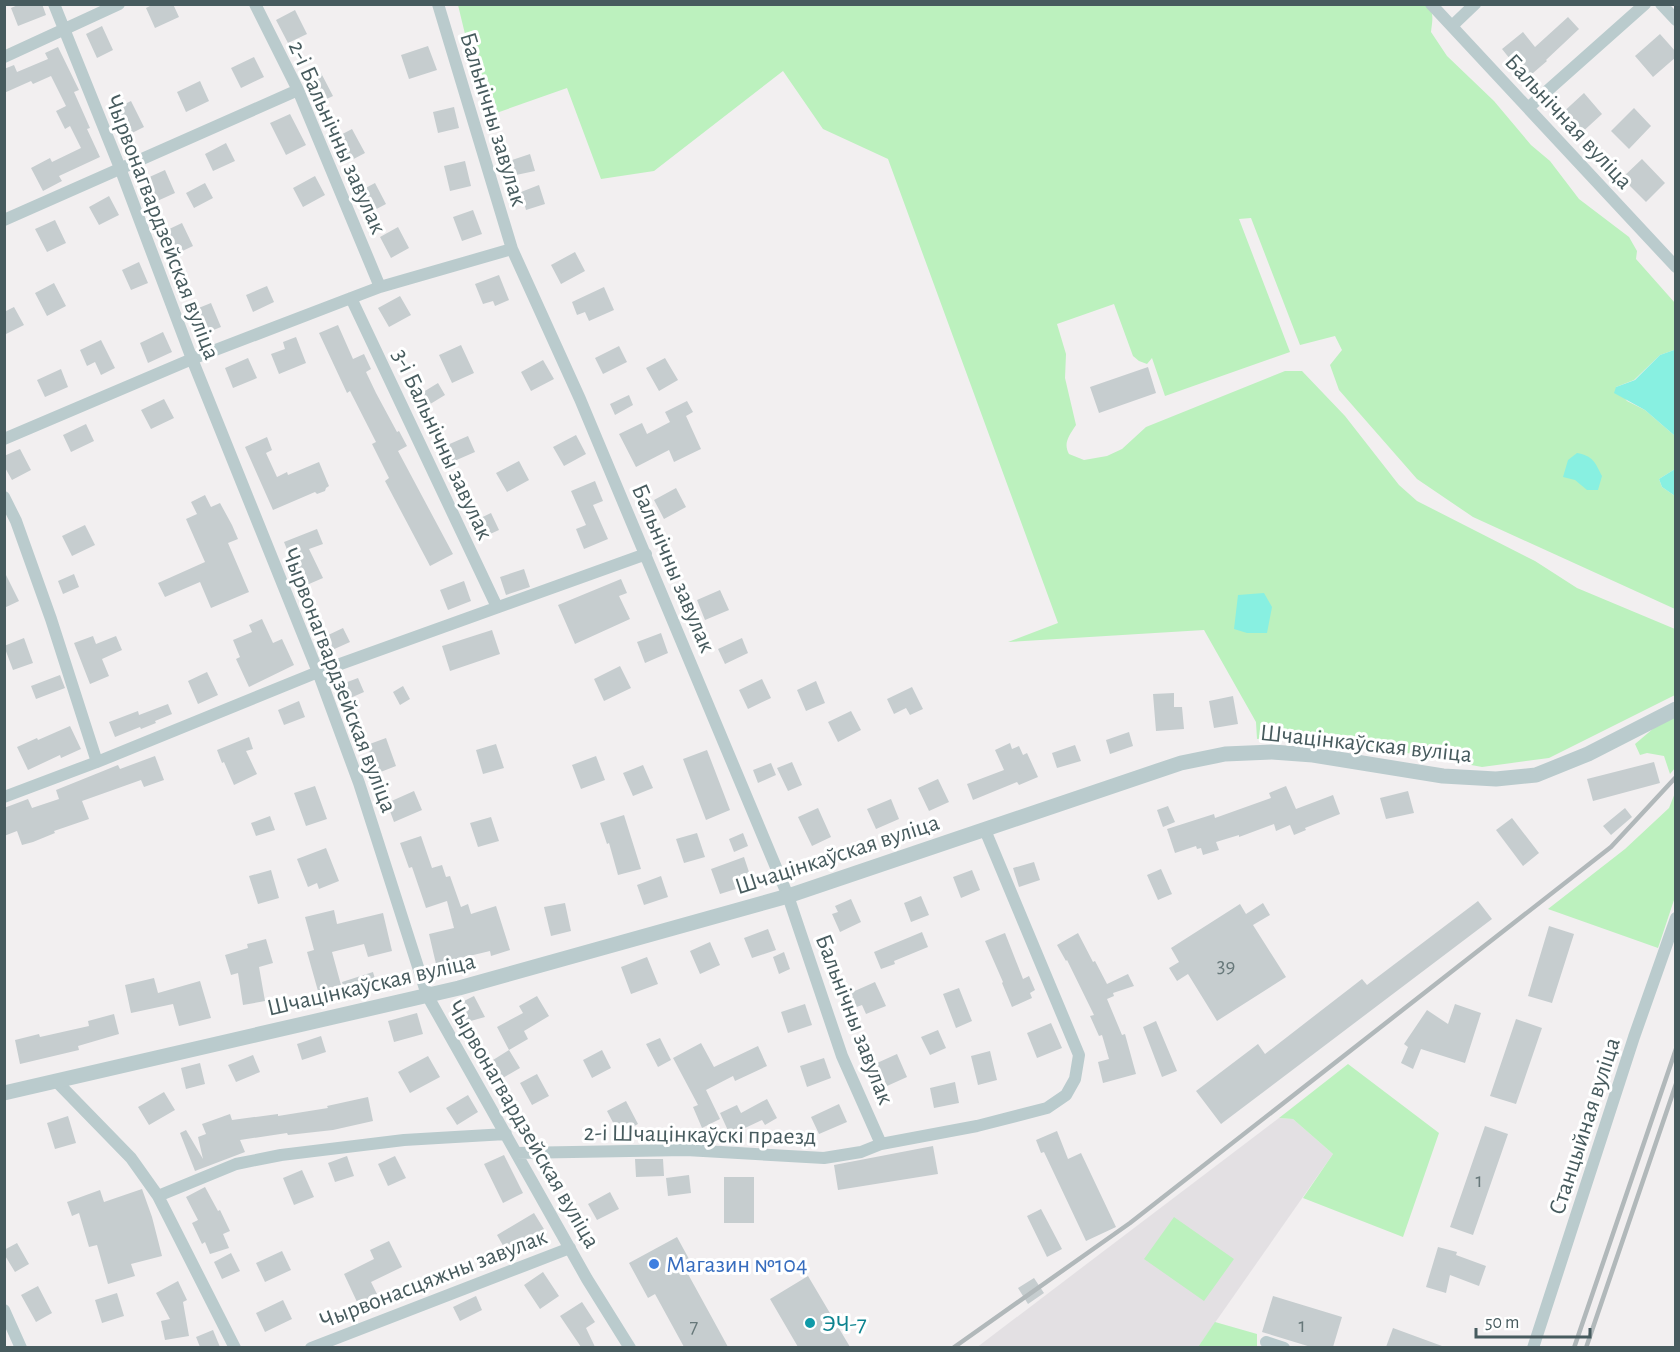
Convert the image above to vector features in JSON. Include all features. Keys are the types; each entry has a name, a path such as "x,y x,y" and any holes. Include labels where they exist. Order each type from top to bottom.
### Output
{"street":[{"name":"Чырвонагвардзейская вуліца","path":"54,4 120,168 192,359 318,672 359,783 427,995 570,1248 630,1347"},
{"path":"4,57 119,4"},
{"name":"2-і Бальнічны завулак","path":"255,4 298,90 380,287"},
{"name":"Бальнічны завулак","path":"438,4 512,249 580,399 788,896 842,1056 881,1144"},
{"name":"Бальнічная вуліца","path":"1431,4 1676,267"},
{"path":"1452,26 1475,4"},
{"path":"1528,108 1645,4"},
{"path":"1661,4 1676,20"},
{"path":"4,220 298,90"},
{"path":"4,440 192,359 380,287 512,249"},
{"name":"3-і Бальнічны завулак","path":"351,298 497,608"},
{"path":"4,497 16,521 43,597 97,762"},
{"path":"4,797 97,762 318,672 646,555"},
{"name":"Шчацінкаўская вуліца","path":"4,1093 459,988 788,896 1181,764 1226,754 1272,752 1313,755 1443,776 1496,779 1536,775 1588,754 1676,709"},
{"name":"2-і Шчацінкаўскі праезд","path":"516,1153 686,1150 825,1158 861,1152 881,1144 977,1126 1047,1108 1066,1095 1075,1079 1079,1055 985,830"},
{"name":"Станцыйная вуліца","path":"1533,1347 1634,1037 1676,918"},
{"path":"56,1081 131,1158 158,1196 235,1347"},
{"path":"158,1196 236,1164 280,1155 404,1140 506,1134"},
{"name":"Чырвонасцяжны завулак","path":"311,1347 570,1248"},
{"path":"4,1310 21,1347"},
{"path":"1266,1342 1284,1347"}],"shaded area":[{"path":"458,5 1427,5 1432,14 1431,32 1447,56 1494,101 1531,145 1550,161 1579,199 1629,237 1637,251 1636,259 1675,303 1675,351 1660,355 1634,380 1616,387 1627,401 1645,410 1675,436 1675,469 1659,479 1662,487 1675,496 1675,609 1473,517 1417,479 1339,390 1330,365 1342,350 1335,336 1300,345 1251,218 1239,219 1290,352 1165,396 1152,358 1147,364 1133,356 1114,304 1057,324 1066,354 1065,378 1076,425 1068,440 1067,450 1069,454 1084,460 1107,456 1122,449 1146,427 1285,371 1302,371 1345,416 1399,485 1417,501 1535,561 1577,588 1675,629 1675,695 1549,758 1482,767 1343,741 1281,736 1257,739 1256,722 1204,630 1008,642 1058,623 888,159 823,129 783,71 654,171 601,179 567,88 485,117"},
{"path":"1676,351 1675,436 1645,410 1614,393 1616,387 1635,380 1660,355"},
{"path":"1577,453 1593,460 1597,467 1602,476 1598,490 1587,490 1575,480 1563,477 1568,460"},
{"path":"1675,469 1675,496 1662,487 1659,479"},
{"path":"1264,593 1272,607 1267,633 1247,633 1234,629 1238,595"},
{"path":"1675,716 1675,768 1670,774 1664,756 1647,753 1640,755 1635,744 1661,722"},
{"path":"1675,793 1675,897 1658,948 1548,909 1625,849 1669,808"},
{"path":"1348,1064 1439,1133 1403,1237 1303,1198 1333,1154 1293,1119 1279,1118"},
{"path":"1279,1118 1293,1119 1333,1154 1198,1347 976,1348"},
{"path":"1174,1217 1234,1259 1204,1301 1144,1259"},
{"path":"1215,1322 1257,1334 1257,1347 1198,1347"}],"building":[{"path":"20,4 42,4 46,15 18,26 11,8"},
{"path":"154,4 173,4 179,17 155,28 146,8"},
{"path":"295,10 307,34 288,43 276,20"},
{"path":"1568,17 1579,29 1526,79 1502,49 1523,32 1535,47"},
{"path":"102,26 113,50 97,58 86,34"},
{"path":"1660,34 1676,52 1676,57 1653,77 1635,56"},
{"path":"428,46 437,70 409,79 401,55"},
{"path":"58,47 79,90 74,92 100,157 59,176 62,181 43,191 31,168 50,158 52,162 81,148 70,126 65,129 56,111 66,106 51,76 33,84 31,81 4,93 4,69 14,65 17,72 48,59 45,53"},
{"path":"254,57 264,77 241,88 231,68"},
{"path":"321,73 333,96 316,104 305,82"},
{"path":"200,81 209,101 186,112 177,92"},
{"path":"1584,93 1602,114 1578,136 1559,116"},
{"path":"131,101 144,127 128,135 115,109"},
{"path":"454,107 459,128 438,133 433,112"},
{"path":"1634,108 1651,126 1629,149 1611,131"},
{"path":"290,114 306,145 286,155 270,123"},
{"path":"352,129 365,153 346,163 333,139"},
{"path":"226,143 235,161 213,171 205,154"},
{"path":"530,154 535,171 516,175 512,160"},
{"path":"1642,159 1665,183 1646,202 1622,178"},
{"path":"465,161 471,186 450,191 444,166"},
{"path":"165,170 175,193 155,202 145,179"},
{"path":"315,176 325,195 303,207 293,188"},
{"path":"205,183 213,198 194,208 186,193"},
{"path":"375,183 386,204 367,214 356,193"},
{"path":"539,185 545,204 526,210 521,192"},
{"path":"109,196 119,215 99,225 89,207"},
{"path":"473,210 482,234 462,241 453,217"},
{"path":"55,220 66,243 47,252 35,229"},
{"path":"182,223 193,246 176,254 165,231"},
{"path":"398,227 409,248 391,258 380,237"},
{"path":"575,252 585,271 561,284 551,265"},
{"path":"139,262 148,283 131,290 122,270"},
{"path":"499,275 509,300 495,306 493,301 483,304 475,284"},
{"path":"54,283 66,306 47,316 35,293"},
{"path":"267,286 274,302 253,312 246,295"},
{"path":"604,287 614,310 589,321 585,312 577,315 572,302"},
{"path":"400,296 411,315 389,327 378,308"},
{"path":"211,303 221,327 201,335 191,311"},
{"path":"14,307 24,325 4,335 4,312"},
{"path":"338,325 353,359 364,354 371,369 366,372 397,432 399,431 407,446 398,451 453,554 430,566 385,481 389,478 372,444 376,442 350,391 347,393 319,333"},
{"path":"163,332 172,352 148,363 140,343"},
{"path":"296,337 306,363 279,374 271,354 285,349 283,342"},
{"path":"101,340 115,368 101,375 95,362 87,366 80,350"},
{"path":"461,345 474,373 452,383 439,355"},
{"path":"619,346 627,362 603,374 595,358"},
{"path":"248,358 257,378 233,388 225,368"},
{"path":"665,358 678,380 659,391 646,368"},
{"path":"543,360 554,379 531,391 521,372"},
{"path":"1148,367 1156,393 1099,413 1090,387"},
{"path":"61,369 68,387 45,397 37,380"},
{"path":"438,383 445,395 427,406 420,394"},
{"path":"629,395 633,405 615,415 610,404"},
{"path":"164,399 174,418 151,429 141,410"},
{"path":"687,401 693,412 686,416 701,449 674,462 669,450 636,467 619,434 642,423 647,434 670,422 665,412"},
{"path":"86,424 94,441 71,452 63,435"},
{"path":"576,435 586,454 564,466 553,447"},
{"path":"468,436 475,452 452,462 445,446"},
{"path":"267,437 272,450 266,453 277,477 287,472 288,475 319,462 329,486 325,491 317,494 315,492 273,510 245,447"},
{"path":"20,449 31,470 12,480 4,466 4,456"},
{"path":"519,461 529,480 507,492 496,473"},
{"path":"595,481 603,501 593,505 608,539 584,549 576,529 586,525 571,491"},
{"path":"676,488 686,507 664,519 654,500"},
{"path":"205,495 211,507 220,503 232,525 238,539 228,543 249,592 211,608 200,582 165,597 158,583 205,562 186,519 197,514 191,502"},
{"path":"491,513 499,530 477,540 470,523"},
{"path":"85,525 95,545 72,556 62,536"},
{"path":"317,529 323,544 309,549 323,578 302,587 284,542"},
{"path":"524,569 530,587 506,595 500,577"},
{"path":"4,571 19,601 4,608"},
{"path":"74,574 79,587 63,594 58,581"},
{"path":"621,579 627,593 619,596 630,619 575,644 558,605"},
{"path":"464,581 471,601 448,610 440,590"},
{"path":"720,590 729,610 705,620 697,600"},
{"path":"262,619 273,643 282,639 294,665 249,687 236,659 240,657 233,640 252,632 249,625"},
{"path":"343,628 350,642 330,651 324,637"},
{"path":"492,630 500,654 450,671 442,646"},
{"path":"661,633 668,653 645,663 637,642"},
{"path":"93,636 96,644 116,636 122,650 102,659 109,676 90,684 74,643"},
{"path":"24,638 33,663 13,670 4,646"},
{"path":"742,638 748,653 725,664 718,649"},
{"path":"620,666 631,688 604,701 594,679"},
{"path":"207,672 218,695 198,704 188,681"},
{"path":"60,675 65,688 36,699 31,686"},
{"path":"358,678 364,692 348,699 342,684"},
{"path":"762,679 771,698 748,709 739,690"},
{"path":"816,681 825,703 806,711 797,690"},
{"path":"403,686 410,699 400,705 393,692"},
{"path":"912,687 923,709 910,715 906,708 894,714 887,699"},
{"path":"1174,693 1174,707 1182,707 1184,729 1156,731 1153,694"},
{"path":"1233,696 1238,724 1214,728 1209,701"},
{"path":"299,701 305,717 284,725 278,710"},
{"path":"168,704 172,714 155,721 156,723 115,737 109,722 138,711 139,715"},
{"path":"851,711 861,730 838,742 828,722"},
{"path":"70,726 81,749 61,758 60,755 28,770 17,747"},
{"path":"1129,732 1133,746 1110,754 1106,740"},
{"path":"249,737 253,749 246,751 257,774 234,785 217,750"},
{"path":"386,738 396,766 378,773 367,745"},
{"path":"1010,743 1012,749 1019,746 1023,755 1027,753 1038,777 1019,785 1017,782 973,800 967,784 1004,770 995,750"},
{"path":"496,744 504,768 483,774 476,750"},
{"path":"1075,745 1081,761 1057,768 1052,753"},
{"path":"707,750 730,810 706,820 683,759"},
{"path":"155,756 164,780 144,787 141,780 82,801 89,819 54,831 55,833 33,842 22,845 17,831 4,836 4,808 28,799 32,808 59,799 56,790 118,765 120,769"},
{"path":"596,756 605,780 581,789 572,765"},
{"path":"792,762 802,785 788,791 777,768"},
{"path":"1654,762 1660,783 1593,801 1587,779"},
{"path":"771,763 776,775 758,783 753,770"},
{"path":"643,765 653,788 633,796 623,773"},
{"path":"938,779 949,802 929,811 918,788"},
{"path":"315,786 327,819 306,826 294,793"},
{"path":"1286,786 1296,809 1333,795 1340,814 1294,835 1290,825 1276,831 1274,824 1239,837 1239,835 1216,842 1219,850 1203,855 1201,848 1197,849 1196,846 1175,853 1167,829 1214,814 1215,818 1271,798 1269,793"},
{"path":"414,791 422,810 394,822 387,803"},
{"path":"1408,791 1414,813 1386,819 1380,798"},
{"path":"891,799 899,819 876,829 867,809"},
{"path":"1168,806 1175,822 1163,827 1157,810"},
{"path":"818,808 831,837 812,846 798,817"},
{"path":"1625,808 1632,817 1611,835 1603,826"},
{"path":"624,815 641,869 618,875 609,843 607,844 600,823"},
{"path":"270,816 275,830 256,836 251,823"},
{"path":"491,817 499,841 478,847 470,823"},
{"path":"1512,818 1539,853 1523,866 1496,830"},
{"path":"697,833 705,857 684,863 676,839"},
{"path":"743,833 748,846 734,852 729,839"},
{"path":"421,836 432,868 442,865 446,877 450,876 461,907 468,904 471,914 496,906 510,950 491,956 490,951 436,964 429,934 454,928 447,901 426,908 412,867 409,868 400,843"},
{"path":"326,848 339,881 319,889 317,883 308,887 297,859"},
{"path":"744,857 751,878 738,882 739,888 720,894 711,869"},
{"path":"1034,862 1040,880 1019,887 1013,868"},
{"path":"1161,869 1172,894 1158,900 1147,875"},
{"path":"271,870 279,898 258,904 249,876"},
{"path":"972,870 980,890 961,898 953,877"},
{"path":"661,876 668,897 644,905 637,885"},
{"path":"921,896 929,915 911,922 904,903"},
{"path":"851,899 861,922 840,932 832,914 838,912 835,906"},
{"path":"1478,901 1492,919 1221,1124 1196,1091 1258,1044 1265,1054 1362,979 1367,985"},
{"path":"565,903 571,931 551,936 544,907"},
{"path":"1263,903 1270,915 1253,925 1286,977 1217,1021 1188,974 1177,981 1169,968 1179,962 1171,948 1240,904 1246,914"},
{"path":"334,910 337,924 383,913 392,951 368,957 364,944 332,952 341,985 318,991 307,952 314,950 305,917"},
{"path":"1549,926 1574,934 1552,1003 1528,996"},
{"path":"768,929 776,950 752,958 744,938"},
{"path":"922,932 928,947 881,969 874,952"},
{"path":"1005,933 1023,979 1029,976 1035,990 1030,993 1032,998 1012,1007 985,941"},
{"path":"1078,933 1107,984 1128,974 1134,986 1113,993 1114,996 1107,999 1122,1035 1125,1034 1136,1074 1103,1083 1098,1062 1109,1059 1102,1035 1099,1036 1090,1016 1094,1015 1067,960 1057,945"},
{"path":"266,939 273,963 259,967 265,1001 243,1005 238,973 231,975 225,955 248,948 247,944"},
{"path":"710,942 720,965 700,974 690,951"},
{"path":"784,952 790,969 779,974 773,957"},
{"path":"647,957 658,984 631,994 621,967"},
{"path":"373,972 378,989 347,997 342,982"},
{"path":"154,978 158,993 200,981 211,1018 179,1026 173,1004 131,1013 125,985"},
{"path":"875,982 886,1006 866,1014 862,1005 854,1008 848,994"},
{"path":"959,988 972,1021 956,1028 943,994"},
{"path":"474,996 485,1017 467,1022 458,1004"},
{"path":"537,996 549,1016 524,1031 528,1039 509,1050 497,1027 523,1013 519,1006"},
{"path":"805,1004 812,1025 788,1033 781,1012"},
{"path":"1455,1004 1481,1013 1465,1063 1421,1049 1413,1069 1401,1063 1408,1047 1404,1044 1427,1010 1448,1024"},
{"path":"417,1013 423,1034 394,1042 388,1021"},
{"path":"114,1014 119,1034 78,1046 79,1050 20,1064 15,1040 89,1026 88,1021"},
{"path":"1516,1019 1542,1028 1516,1104 1490,1096"},
{"path":"1156,1021 1177,1071 1162,1077 1143,1027"},
{"path":"1051,1023 1062,1048 1037,1058 1027,1033"},
{"path":"938,1030 946,1048 930,1055 921,1037"},
{"path":"321,1036 326,1052 302,1060 297,1044"},
{"path":"660,1038 671,1060 658,1067 646,1044"},
{"path":"701,1043 714,1067 758,1046 767,1066 735,1081 733,1076 706,1090 720,1119 702,1128 693,1107 698,1105 673,1058"},
{"path":"509,1050 520,1068 496,1082 485,1065"},
{"path":"602,1050 611,1068 592,1078 583,1060"},
{"path":"990,1051 997,1080 978,1085 971,1056"},
{"path":"897,1054 907,1077 887,1086 877,1063"},
{"path":"253,1055 260,1072 236,1082 228,1065"},
{"path":"428,1056 440,1077 410,1093 398,1072"},
{"path":"824,1058 831,1078 807,1087 800,1066"},
{"path":"200,1063 205,1084 186,1089 181,1068"},
{"path":"537,1074 549,1096 532,1105 520,1083"},
{"path":"955,1082 959,1103 934,1108 930,1088"},
{"path":"164,1092 175,1110 149,1125 138,1107"},
{"path":"468,1095 478,1112 457,1125 446,1108"},
{"path":"368,1097 373,1121 333,1130 288,1135 287,1133 240,1140 245,1152 195,1171 180,1133 186,1130 203,1159 198,1137 206,1134 202,1124 230,1114 232,1120 278,1114 278,1116 328,1108 327,1106"},
{"path":"767,1099 777,1118 765,1125 762,1120 730,1135 720,1113 737,1105 741,1113"},
{"path":"626,1101 638,1124 619,1134 607,1111"},
{"path":"839,1104 847,1122 819,1134 811,1117"},
{"path":"68,1116 76,1143 55,1149 47,1123"},
{"path":"1485,1126 1508,1134 1473,1235 1450,1227"},
{"path":"1057,1131 1068,1159 1081,1153 1116,1227 1086,1241 1044,1152 1041,1153 1036,1140"},
{"path":"933,1146 938,1174 838,1190 834,1165"},
{"path":"504,1155 523,1193 503,1203 484,1164"},
{"path":"347,1156 354,1176 335,1182 328,1163"},
{"path":"395,1156 406,1178 388,1186 378,1164"},
{"path":"635,1159 663,1159 664,1176 636,1177"},
{"path":"302,1170 314,1197 294,1205 283,1178"},
{"path":"689,1175 691,1193 668,1196 666,1178"},
{"path":"724,1177 754,1177 754,1223 724,1223"},
{"path":"205,1187 230,1231 223,1234 229,1248 210,1254 205,1242 202,1244 192,1223 198,1220 186,1197"},
{"path":"142,1189 162,1256 131,1264 135,1276 108,1284 97,1245 89,1247 79,1213 72,1216 67,1202 100,1190 104,1202"},
{"path":"610,1192 619,1209 597,1220 588,1204"},
{"path":"1041,1209 1062,1249 1047,1257 1027,1216"},
{"path":"534,1213 547,1234 509,1256 497,1235"},
{"path":"677,1237 689,1259 682,1263 728,1347 684,1347 655,1294 648,1298 629,1263"},
{"path":"389,1241 402,1267 371,1282 377,1294 358,1304 344,1274 374,1259 370,1250"},
{"path":"17,1243 29,1264 15,1272 4,1250"},
{"path":"1438,1247 1457,1252 1456,1255 1486,1266 1479,1286 1450,1275 1446,1293 1426,1287"},
{"path":"282,1251 291,1270 265,1282 256,1263"},
{"path":"231,1253 240,1271 222,1279 214,1262"},
{"path":"543,1272 559,1296 540,1309 524,1285"},
{"name":"ЭЧ-7","path":"808,1276 850,1347 798,1347 770,1299"},
{"path":"1034,1278 1044,1293 1028,1304 1018,1288"},
{"path":"178,1281 187,1300 183,1302 189,1336 165,1340 161,1321 170,1319 156,1293"},
{"path":"38,1286 52,1313 36,1322 21,1295"},
{"path":"117,1293 124,1316 102,1323 95,1300"},
{"path":"476,1296 482,1310 460,1321 453,1307"},
{"path":"1273,1296 1342,1317 1333,1347 1311,1347 1262,1332"},
{"path":"283,1300 292,1319 265,1332 256,1313"},
{"path":"582,1302 595,1322 586,1328 595,1347 581,1347 560,1316"},
{"path":"1393,1328 1442,1346 1442,1347 1386,1347"},
{"path":"213,1330 220,1347 200,1347 196,1337"}],"railway":[{"path":"953,1348 1130,1223 1611,847 1676,777"},
{"path":"1574,1348 1676,1049"},
{"path":"1586,1348 1676,1084"}],"place":[{"name":"Магазин №104","path":"654,1264"},
{"name":"ЭЧ-7","path":"810,1323"}]}
